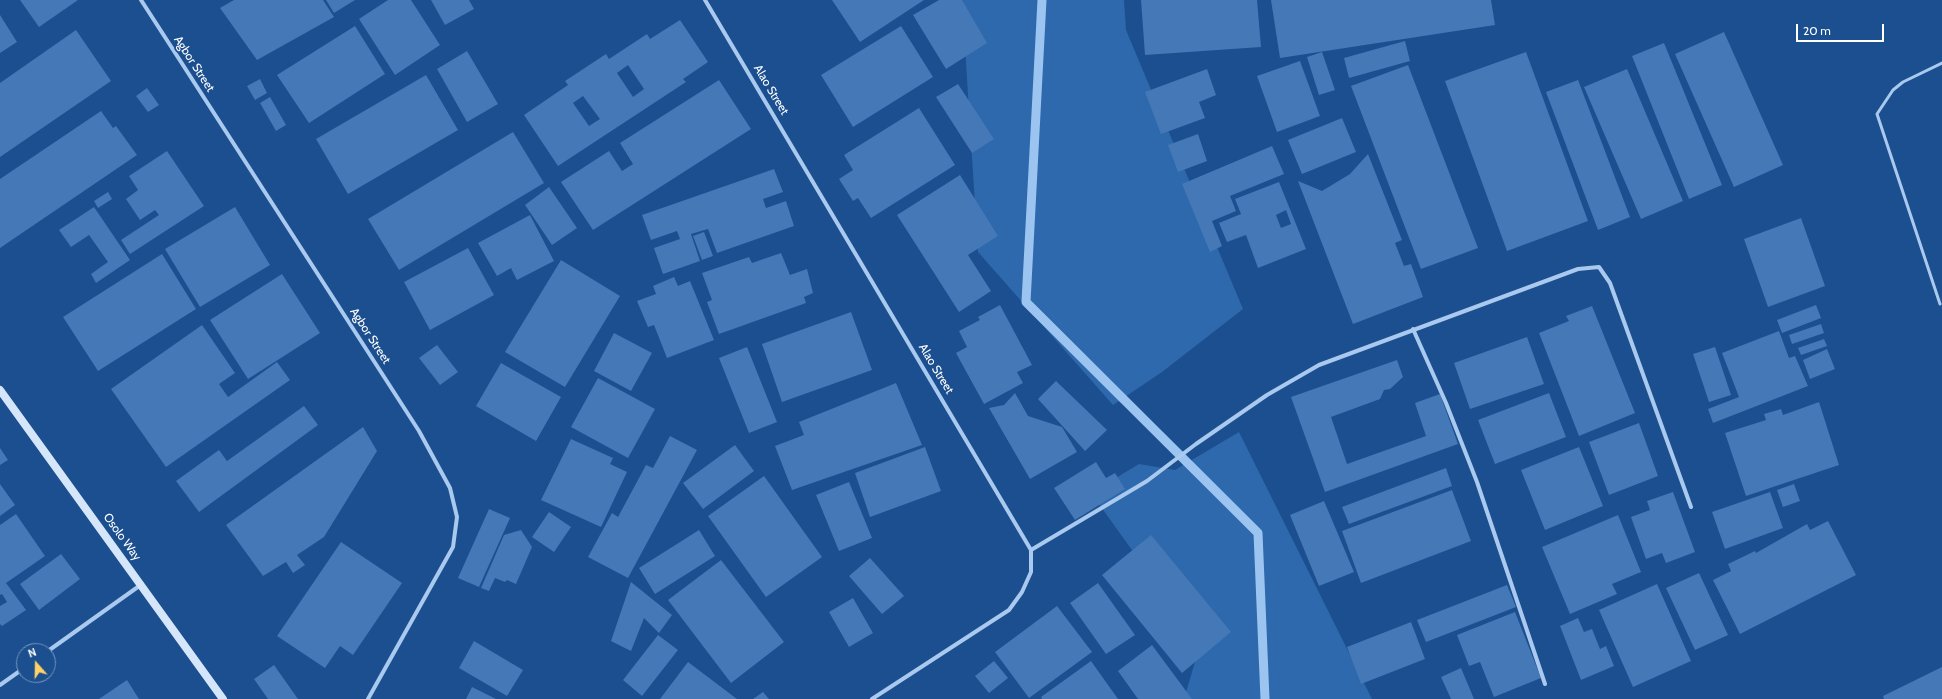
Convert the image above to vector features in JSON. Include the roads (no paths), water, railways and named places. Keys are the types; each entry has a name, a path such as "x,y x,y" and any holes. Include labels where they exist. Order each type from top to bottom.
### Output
{"main road":[{"name":"Osolo Way","path":"0,390 224,699"}],"street":[{"name":"Agbor Street","path":"140,0 419,431 450,488 457,517 453,547 368,699"},
{"name":"Alao Street","path":"705,0 1032,550"},
{"path":"872,699 1009,610 1022,592 1031,572 1032,550 1147,481 1196,444 1266,395 1319,365 1578,269 1599,267 1610,283 1691,506"},
{"path":"1413,329 1446,403 1477,482 1545,684"},
{"path":"56,645 142,584"},
{"path":"0,685 16,674"}],"lane":[{"path":"1940,304 1877,114 1893,90 1903,82 1942,63"}],"waterway":[{"path":"1042,0 1026,302 1258,533 1265,699"}]}
